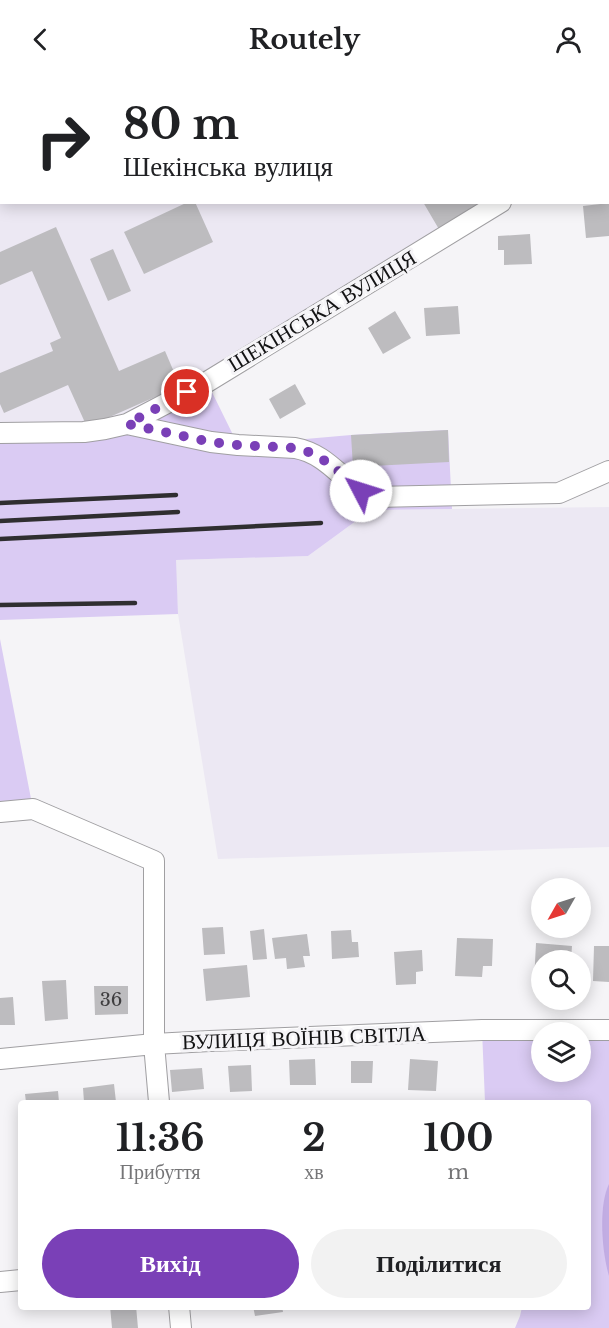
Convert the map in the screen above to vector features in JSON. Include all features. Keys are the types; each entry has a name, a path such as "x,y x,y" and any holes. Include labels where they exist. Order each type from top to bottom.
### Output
{"street":[{"name":"ШЕКІНСЬКА ВУЛИЦЯ","path":"0,433 84,432 127,424 207,381 498,204"},
{"path":"127,424 211,442 304,450 321,458 361,491 375,497 560,493 609,471"},
{"path":"0,812 33,809 154,861 154,1044 159,1100"},
{"name":"ВУЛИЦЯ ВОЇНІВ СВІТЛА","path":"0,1059 154,1044 482,1030 609,1030"},
{"path":"0,1282 18,1280"},
{"path":"179,1310 181,1328"}],"shaded area":[{"path":"0,204 499,204 127,424 0,433"},
{"path":"207,382 238,445 351,435 448,430 452,509 371,510 308,556 176,560 178,614 0,620 0,433 84,432"},
{"path":"609,507 609,847 218,859 178,614 175,560 308,556 371,510"},
{"path":"0,639 33,809 0,812"},
{"path":"482,1030 531,1030 531,1082 591,1082 591,1030 609,1030 609,1328 515,1328 521,1310 591,1310 591,1100 485,1100"},
{"path":"609,1184 609,1276 604,1255 602,1217"}],"building":[{"path":"184,204 196,204 213,242 144,274 124,232"},
{"path":"424,204 482,204 440,231"},
{"path":"609,204 609,236 586,238 583,206"},
{"path":"56,227 119,371 165,351 180,386 87,427 68,385 4,413 0,404 0,373 53,351 50,343 61,338 32,271 0,285 0,252"},
{"path":"530,234 532,264 504,265 504,250 498,250 498,236"},
{"path":"113,249 131,291 108,301 90,259"},
{"path":"458,306 460,334 426,336 424,308"},
{"path":"395,311 411,338 383,354 368,328"},
{"path":"295,384 306,404 280,419 269,399"},
{"path":"448,430 449,462 353,467 351,435"},
{"path":"223,927 225,954 204,955 202,928"},
{"path":"264,929 267,959 253,960 250,931"},
{"path":"351,930 352,942 358,942 359,957 332,959 331,931"},
{"path":"307,934 310,956 303,956 305,967 287,969 286,958 275,959 272,938"},
{"path":"457,938 493,939 492,966 483,966 482,977 455,976"},
{"path":"536,943 572,946 572,950 536,950"},
{"path":"594,946 609,946 609,982 593,981"},
{"path":"422,950 423,971 416,972 416,984 396,985 394,952"},
{"path":"247,965 250,997 206,1001 203,969"},
{"path":"66,980 68,1019 45,1021 42,981"},
{"path":"94,986 128,986 128,1014 95,1015"},
{"path":"13,997 15,1025 0,1025 0,998"},
{"path":"315,1059 316,1085 290,1085 289,1060"},
{"path":"410,1059 438,1061 436,1091 408,1090"},
{"path":"351,1061 373,1061 372,1083 351,1083"},
{"path":"251,1065 252,1091 230,1092 228,1066"},
{"path":"202,1068 204,1089 172,1092 170,1070"},
{"path":"114,1084 116,1100 84,1100 83,1088"},
{"path":"58,1091 59,1100 26,1100 25,1094"},
{"path":"110,1310 136,1310 138,1328 112,1328"},
{"path":"254,1310 283,1310 283,1312 255,1316"}],"railway":[{"path":"0,503 176,495"},
{"path":"0,521 178,512"},
{"path":"0,539 321,523"},
{"path":"0,605 135,603"}],"route":[{"path":"187,392 127,424 211,442 304,450 328,463 361,491"}]}
